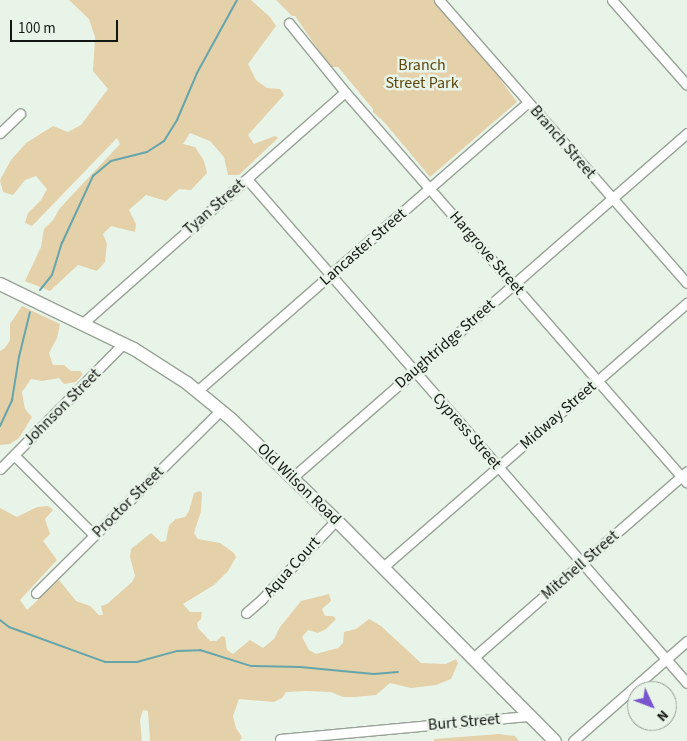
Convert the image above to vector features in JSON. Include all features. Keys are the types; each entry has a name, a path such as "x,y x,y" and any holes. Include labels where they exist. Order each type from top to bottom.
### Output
{"street":[{"path":"612,0 687,85"},
{"name":"Branch Street","path":"445,2 528,102 687,283"},
{"name":"Hargrove Street","path":"289,23 345,92 685,477"},
{"name":"Tyan Street","path":"83,323 345,92"},
{"name":"Lancaster Street","path":"197,391 528,102"},
{"path":"0,134 20,114"},
{"name":"Daughtridge Street","path":"293,477 687,133"},
{"name":"Cypress Street","path":"247,179 332,274 687,683"},
{"name":"Old Wilson Road","path":"0,284 124,343 197,391 293,477 528,716 555,741"},
{"name":"Midway Street","path":"383,567 687,303"},
{"name":"Johnson Street","path":"0,469 124,343"},
{"name":"Proctor Street","path":"36,593 220,410"},
{"path":"14,455 94,535"},
{"name":"Mitchell Street","path":"473,658 685,477"},
{"name":"Aqua Court","path":"246,613 261,600 336,520"},
{"path":"572,741 687,642"},
{"name":"Burt Street","path":"280,739 528,716"}],"green space":[{"path":"69,0 251,0 270,17 276,26 248,64 256,80 267,88 280,89 284,95 248,135 254,144 275,136 278,138 239,175 228,175 224,157 210,141 190,133 183,144 195,147 204,161 207,173 191,190 179,189 166,201 146,195 129,210 136,224 135,232 111,226 103,234 107,244 105,262 97,271 78,265 50,291 25,281 41,247 44,229 53,220 60,208 120,144 117,138 32,226 25,223 28,213 41,200 47,189 36,176 25,180 13,195 3,192 0,180 11,160 26,143 53,126 68,132 81,125 108,89 93,71 95,37 89,19"},
{"name":"Branch Street Park","path":"276,0 437,0 465,31 517,102 430,177 385,123 373,112 373,109 338,67 330,67 295,16 292,16"},
{"path":"22,306 60,324 57,338 49,353 53,365 64,365 71,371 80,371 83,374 76,382 64,384 59,378 42,381 31,379 22,392 25,409 32,417 19,438 10,444 0,445 0,351 5,348 10,340 10,324"},
{"path":"200,491 202,493 201,511 194,533 198,539 220,543 234,553 236,557 228,571 214,585 183,604 190,612 202,612 201,619 197,623 198,628 210,641 216,641 222,636 225,637 227,650 233,654 250,640 263,648 274,639 280,627 301,601 329,594 331,601 322,609 325,616 333,616 336,619 326,629 318,633 308,630 302,637 309,650 316,654 338,648 343,643 344,632 356,629 369,619 381,626 421,663 446,664 456,659 458,663 451,679 436,685 411,688 390,683 376,695 355,697 343,697 331,692 306,691 286,692 282,698 274,702 239,699 233,716 236,728 242,737 240,741 150,741 148,711 143,710 140,720 142,741 0,741 0,508 17,517 37,507 48,506 53,510 45,519 50,534 43,541 57,560 20,600 27,610 59,580 76,601 90,606 99,615 103,615 101,606 107,604 132,582 135,576 130,557 131,549 151,533 161,542 166,541 169,525 176,519 185,517 189,511 194,493"},
{"path":"499,734 515,736 519,741 434,741 434,739"}],"waterway":[{"path":"40,290 52,275 62,243 93,176 111,161 147,152 164,141 177,120 197,73 237,0"},
{"path":"0,426 12,400 19,357 30,312"},
{"path":"0,620 9,627 105,662 137,662 177,651 200,650 251,666 300,667 374,674 398,672"}]}
